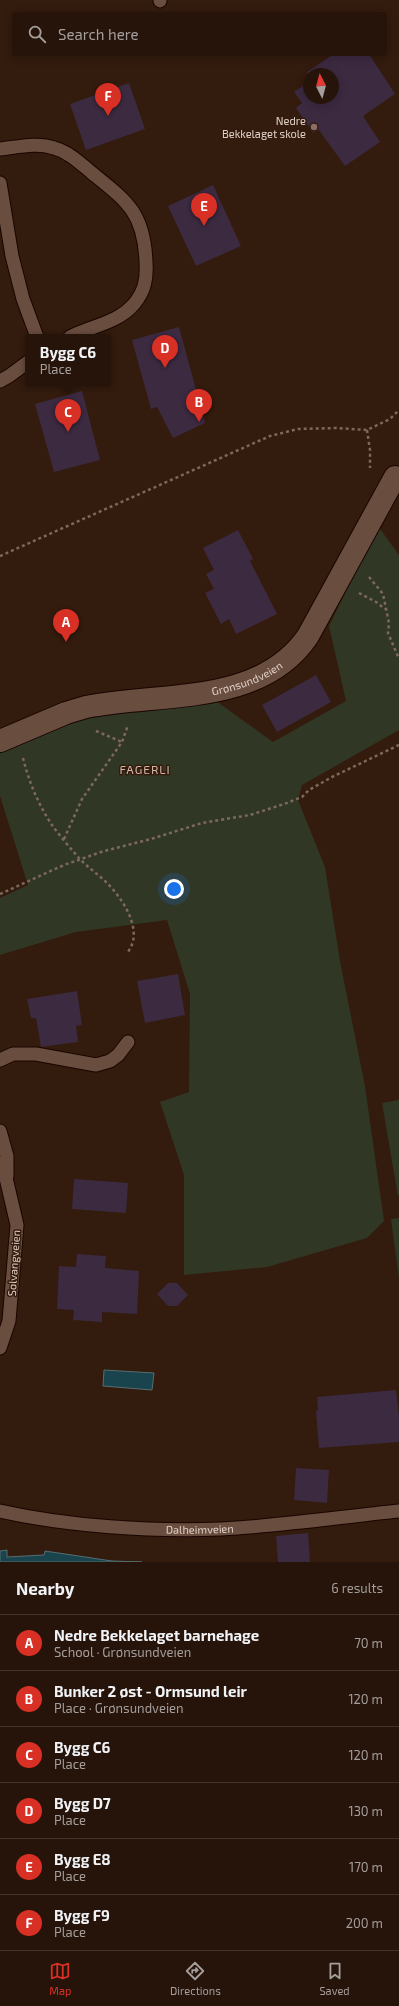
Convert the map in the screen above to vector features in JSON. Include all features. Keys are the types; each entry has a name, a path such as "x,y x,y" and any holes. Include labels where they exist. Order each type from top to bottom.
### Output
{"street":[{"name":"Grønsundveien","path":"9,737 66,713 86,707 213,692 249,681 278,667 299,649 318,618 336,582 397,474"}],"lane":[{"path":"0,149 34,145 54,147 68,153 113,189 132,209 140,223 145,239 147,278 143,290 134,304 120,316 77,334"},
{"path":"0,183 14,263 23,299 36,334"},
{"path":"0,381 25,364"},
{"path":"0,1060 13,1054 36,1054 96,1065 110,1061 118,1055 128,1042"},
{"name":"Solvangveien","path":"0,1130 7,1156 6,1178"},
{"name":"Solvangveien","path":"0,1163 6,1178 17,1225 9,1321 0,1348"},
{"name":"Dalheimveien","path":"0,1511 65,1521 168,1529 221,1529 399,1511"}],"path":[{"path":"0,556 270,436 298,429 336,428 367,430 390,419 399,410"},
{"path":"353,552 361,568 382,594 389,623 388,633 399,659"},
{"path":"336,582 376,602 385,609"},
{"path":"64,839 82,799 122,742 131,719 135,701"},
{"path":"9,737 29,782 52,824 80,859 107,884 128,911 134,939 131,948 127,953"},
{"path":"0,894 80,859 104,851 202,824 250,815 284,804 302,796 309,790 332,777 399,745"}],"green space":[{"path":"378,526 399,555 399,730 302,785 298,800 325,867 340,961 365,1086 384,1221 367,1238 267,1267 184,1275 184,1175 160,1102 189,1092 190,994 167,920 76,932 0,955 0,898 28,885 0,796 0,752 95,712 212,698 273,742 346,701 329,626"},
{"path":"399,1100 399,1195 398,1196 382,1103"},
{"path":"399,1218 399,1278 391,1219"}],"water":[{"path":"104,1370 154,1373 152,1390 103,1386"},
{"path":"7,1550 7,1557 44,1555 45,1551 112,1561 142,1562 0,1562 0,1551"}],"building":[{"path":"331,56 370,56 395,94 363,116 380,142 345,166 319,130 313,133 296,108 302,103 294,92 303,86 303,104 339,104 339,68 313,68"},
{"path":"129,83 145,129 86,150 70,104"},
{"path":"213,185 241,246 196,266 168,206"},
{"path":"179,327 205,423 173,438 157,407 151,409 132,340"},
{"path":"82,391 100,460 54,472 35,404"},
{"path":"238,530 253,559 250,561 277,614 236,634 229,619 221,624 205,593 214,589 206,574 214,570 203,548"},
{"path":"316,675 331,702 277,732 262,705"},
{"path":"178,974 185,1015 145,1023 137,981"},
{"path":"77,991 82,1025 76,1026 78,1042 41,1047 36,1018 31,1018 27,999"},
{"path":"74,1179 128,1183 126,1213 72,1209"},
{"path":"77,1254 106,1256 105,1268 139,1271 137,1314 102,1312 102,1322 73,1320 74,1310 57,1309 59,1266 76,1267"},
{"path":"168,1283 177,1283 188,1295 177,1306 168,1306 157,1294"},
{"path":"396,1390 399,1416 399,1442 319,1448 316,1411 318,1410 317,1397"},
{"path":"296,1468 329,1470 327,1503 294,1500"},
{"path":"308,1533 310,1562 278,1562 276,1536"}],"place":[{"name":"Bygg F9","path":"108,116"},
{"name":"Nedre Bekkelaget skole","path":"314,127"},
{"name":"Bygg E8","path":"204,226"},
{"name":"Bygg D7","path":"165,368"},
{"name":"Bunker 2 øst - Ormsund leir","path":"199,422"},
{"name":"Bygg C6","path":"68,432"},
{"name":"Nedre Bekkelaget barnehage","path":"66,642"}],"district":[{"name":"FAGERLI","path":"145,770"}]}
